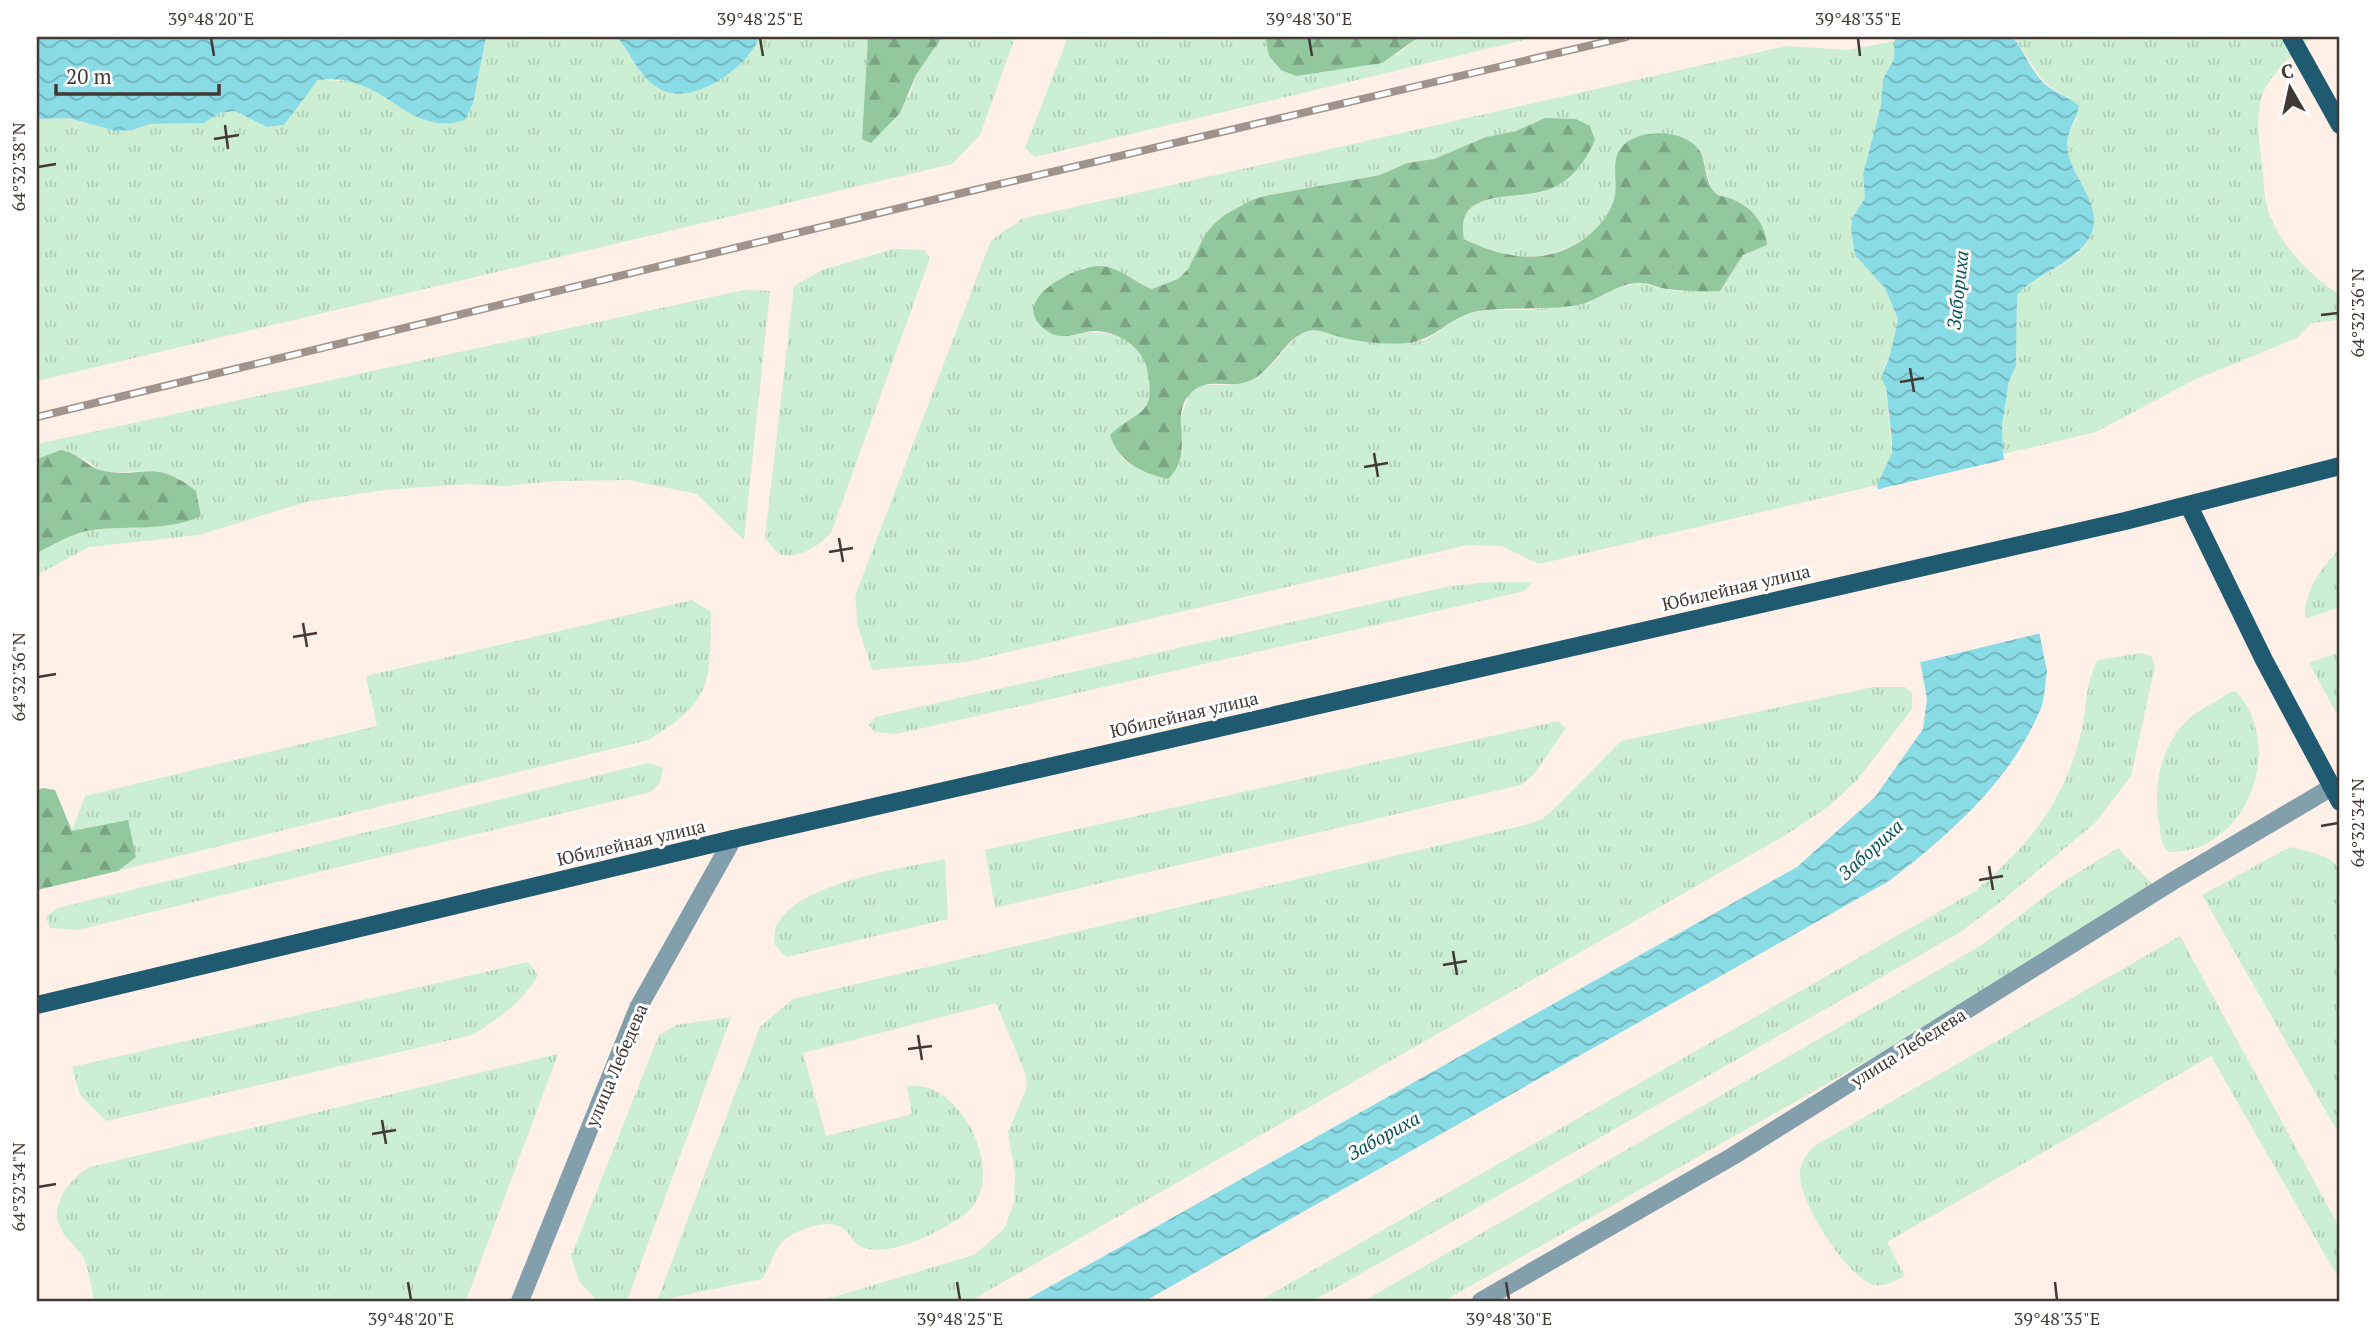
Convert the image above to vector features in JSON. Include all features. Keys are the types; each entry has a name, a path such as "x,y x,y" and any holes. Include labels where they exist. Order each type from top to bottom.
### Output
{"main road":[{"path":"2291,37 2340,125"},
{"name":"Юбилейная улица","path":"37,1005 733,839 2189,506 2340,466"},
{"path":"2189,506 2264,660 2336,794"}],"street":[{"name":"улица Лебедева","path":"1481,1301 1733,1156 2173,881 2336,794"},
{"name":"улица Лебедева","path":"520,1301 638,1008 733,839"}],"green space":[{"path":"486,37 617,37 634,63 658,89 730,63 743,56 759,37 868,37 862,139 910,95 916,75 942,37 1015,37 980,135 952,164 37,381 37,119 67,118 116,131 134,130 150,124 204,123 219,113 235,111 267,127 284,125 318,80 354,81 386,97 477,83"},
{"path":"868,37 942,37 916,75 900,113 871,143 862,139"},
{"path":"1068,37 1265,37 1274,61 1296,76 1398,54 1419,37 1536,37 1035,157 1025,148"},
{"path":"1265,37 1419,37 1382,63 1296,76 1281,70 1269,56"},
{"path":"2012,37 2312,37 2285,62 2267,85 2259,110 2259,136 2265,198 2273,223 2297,258 2318,279 2340,295 2337,320 2311,323 2297,338 2194,380 2096,432 2003,454 2002,424 2009,381 2016,366 2017,295 2080,251 2093,229 2094,216 2091,204 2067,157 2066,141 2077,119 2069,97 2042,79"},
{"path":"1896,41 1894,59 1883,79 1881,105 1863,174 1865,198 1853,217 1855,254 1885,288 1898,319 1890,355 1884,367 1892,453 1877,485 1539,564 1501,546 1467,545 966,662 872,670 858,627 855,596 990,243 1021,219 1773,49 1788,46 1847,50","holes":["1545,118 1576,119 1595,140 1587,156 1570,177 1547,190 1489,199 1477,204 1468,211 1464,222 1464,239 1498,252 1515,255 1532,256 1565,249 1595,229 1610,210 1617,187 1616,159 1649,144 1673,138 1694,144 1701,154 1716,196 1735,202 1750,212 1761,226 1767,245 1743,255 1728,280 1708,292 1668,290 1643,283 1614,287 1590,302 1578,305 1526,310 1488,310 1462,315 1426,340 1409,342 1343,338 1319,330 1307,331 1296,337 1268,369 1230,385 1202,385 1189,394 1180,421 1183,452 1168,479 1142,471 1121,458 1138,418 1151,397 1148,373 1139,352 1126,340 1110,334 1059,331 1045,326 1035,315 1045,289 1083,268 1112,267 1152,289 1178,279 1188,269 1206,233 1214,224 1250,201 1264,196 1380,175 1407,163 1434,159 1486,137 1516,131"]},
{"path":"1545,118 1576,119 1590,126 1595,140 1587,156 1570,177 1555,187 1534,193 1489,199 1477,204 1468,211 1463,222 1464,239 1510,255 1541,256 1571,247 1594,230 1609,211 1615,194 1616,159 1621,148 1638,136 1662,133 1685,139 1694,145 1701,153 1714,192 1744,205 1756,216 1767,245 1743,255 1720,291 1680,290 1633,283 1578,305 1478,311 1459,318 1426,337 1407,343 1367,342 1308,331 1292,341 1254,378 1236,384 1204,385 1192,392 1182,411 1181,456 1177,468 1168,479 1132,465 1119,452 1110,435 1143,410 1150,396 1147,369 1140,354 1128,342 1105,332 1056,335 1041,326 1034,315 1035,305 1050,286 1089,267 1099,266 1120,271 1152,289 1178,279 1188,269 1206,233 1214,224 1250,201 1264,196 1380,175 1407,163 1434,159 1486,137 1516,131"},
{"path":"893,249 924,250 930,258 831,533 800,554 778,554 765,538 794,286 822,270"},
{"path":"744,290 770,291 744,540 697,494 629,480 554,481 505,486 469,484 384,490 306,502 199,535 89,547 37,575 37,553 77,533 118,527 159,526 196,491 162,472 104,471 84,459 66,455 54,454 37,459 37,444"},
{"path":"61,450 104,471 149,471 169,475 196,491 201,516 161,526 85,531 37,553 37,459"},
{"path":"2340,548 2340,607 2305,619 2305,608 2311,589 2320,572"},
{"path":"1489,582 1532,582 1525,591 897,734 874,732 869,725 875,717 1446,587"},
{"path":"692,600 711,612 708,673 696,701 685,714 648,740 118,871 136,857 72,831 85,796 377,726 366,676"},
{"path":"2340,652 2340,720 2309,663"},
{"path":"2141,653 2151,656 2155,666 2131,776 2095,823 1959,933 1313,1301 1259,1301 1975,891 2027,840 2054,802 2074,758 2083,724 2088,686 2098,660"},
{"path":"1873,687 1905,687 1912,693 1912,709 1858,779 1828,807 1784,836 970,1301 820,1301 974,1255 1004,1229 1014,1203 1015,1174 1008,1132 1027,1087 1025,1073 996,1003 803,1053 826,1136 912,1114 907,1086 927,1087 945,1097 961,1113 974,1134 981,1156 983,1178 978,1199 964,1215 943,1228 916,1241 888,1249 864,1248 837,1225 810,1227 783,1241 762,1279 657,1301 760,1027 793,999 1529,824 1542,819 1554,809 1621,741"},
{"path":"2236,691 2251,714 2258,740 2258,767 2251,793 2238,817 2220,835 2197,848 2170,852 2162,839 2157,805 2157,787 2165,753 2184,724 2197,713"},
{"path":"1558,721 1566,728 1534,774 1521,785 995,908 985,850"},
{"path":"648,763 663,768 660,783 651,792 77,930 50,928 46,916 58,908"},
{"path":"37,790 55,790 72,831 128,820 136,857 118,871 37,890"},
{"path":"2290,847 2325,857 2340,871 2340,1136 2202,895"},
{"path":"2118,848 2152,884 2154,898 1444,1301 1364,1301 1980,946 2066,880"},
{"path":"945,859 948,919 786,957 774,944 776,927 787,912 827,888 878,873"},
{"path":"2180,936 2340,1228 2340,1281 2211,1056 1887,1242 1905,1276 1886,1284 1874,1285 1851,1269 1826,1238 1807,1203 1802,1187 1801,1167 1814,1146"},
{"path":"528,962 538,975 532,985 510,1009 472,1035 106,1121 80,1095 72,1067"},
{"path":"731,1017 627,1301 597,1301 579,1281 571,1256 659,1035 676,1025"},
{"path":"558,1054 466,1301 94,1301 84,1259 63,1233 58,1220 57,1211 63,1194 75,1178 90,1167"}],"water":[{"path":"37,37 486,37 473,103 465,120 444,123 426,120 362,85 342,80 318,80 284,125 267,127 235,111 219,113 204,123 150,124 133,130 116,131 68,118 37,119"},
{"path":"617,37 759,37 744,61 717,82 686,93 671,93 651,83"},
{"name":"Забориха","path":"1895,37 2012,37 2040,79 2079,106 2067,147 2092,207 2092,231 2086,243 2071,258 2033,281 2017,295 2016,366 2009,381 2002,424 2003,454 2047,671 2041,708 2013,759 1977,804 1956,825 1889,881 1145,1301 1024,1301 1797,867 1875,797 1923,729 1927,699 1921,666 1877,485 1892,453 1886,387 1881,378 1890,355 1898,319 1885,288 1855,255 1851,229 1853,217 1865,198 1863,174 1881,105 1883,79 1894,59"}],"pier":[{"path":"2007,459 2045,632 1917,663 1875,490"}],"railway":[{"path":"37,417 962,193 1626,37"}]}
